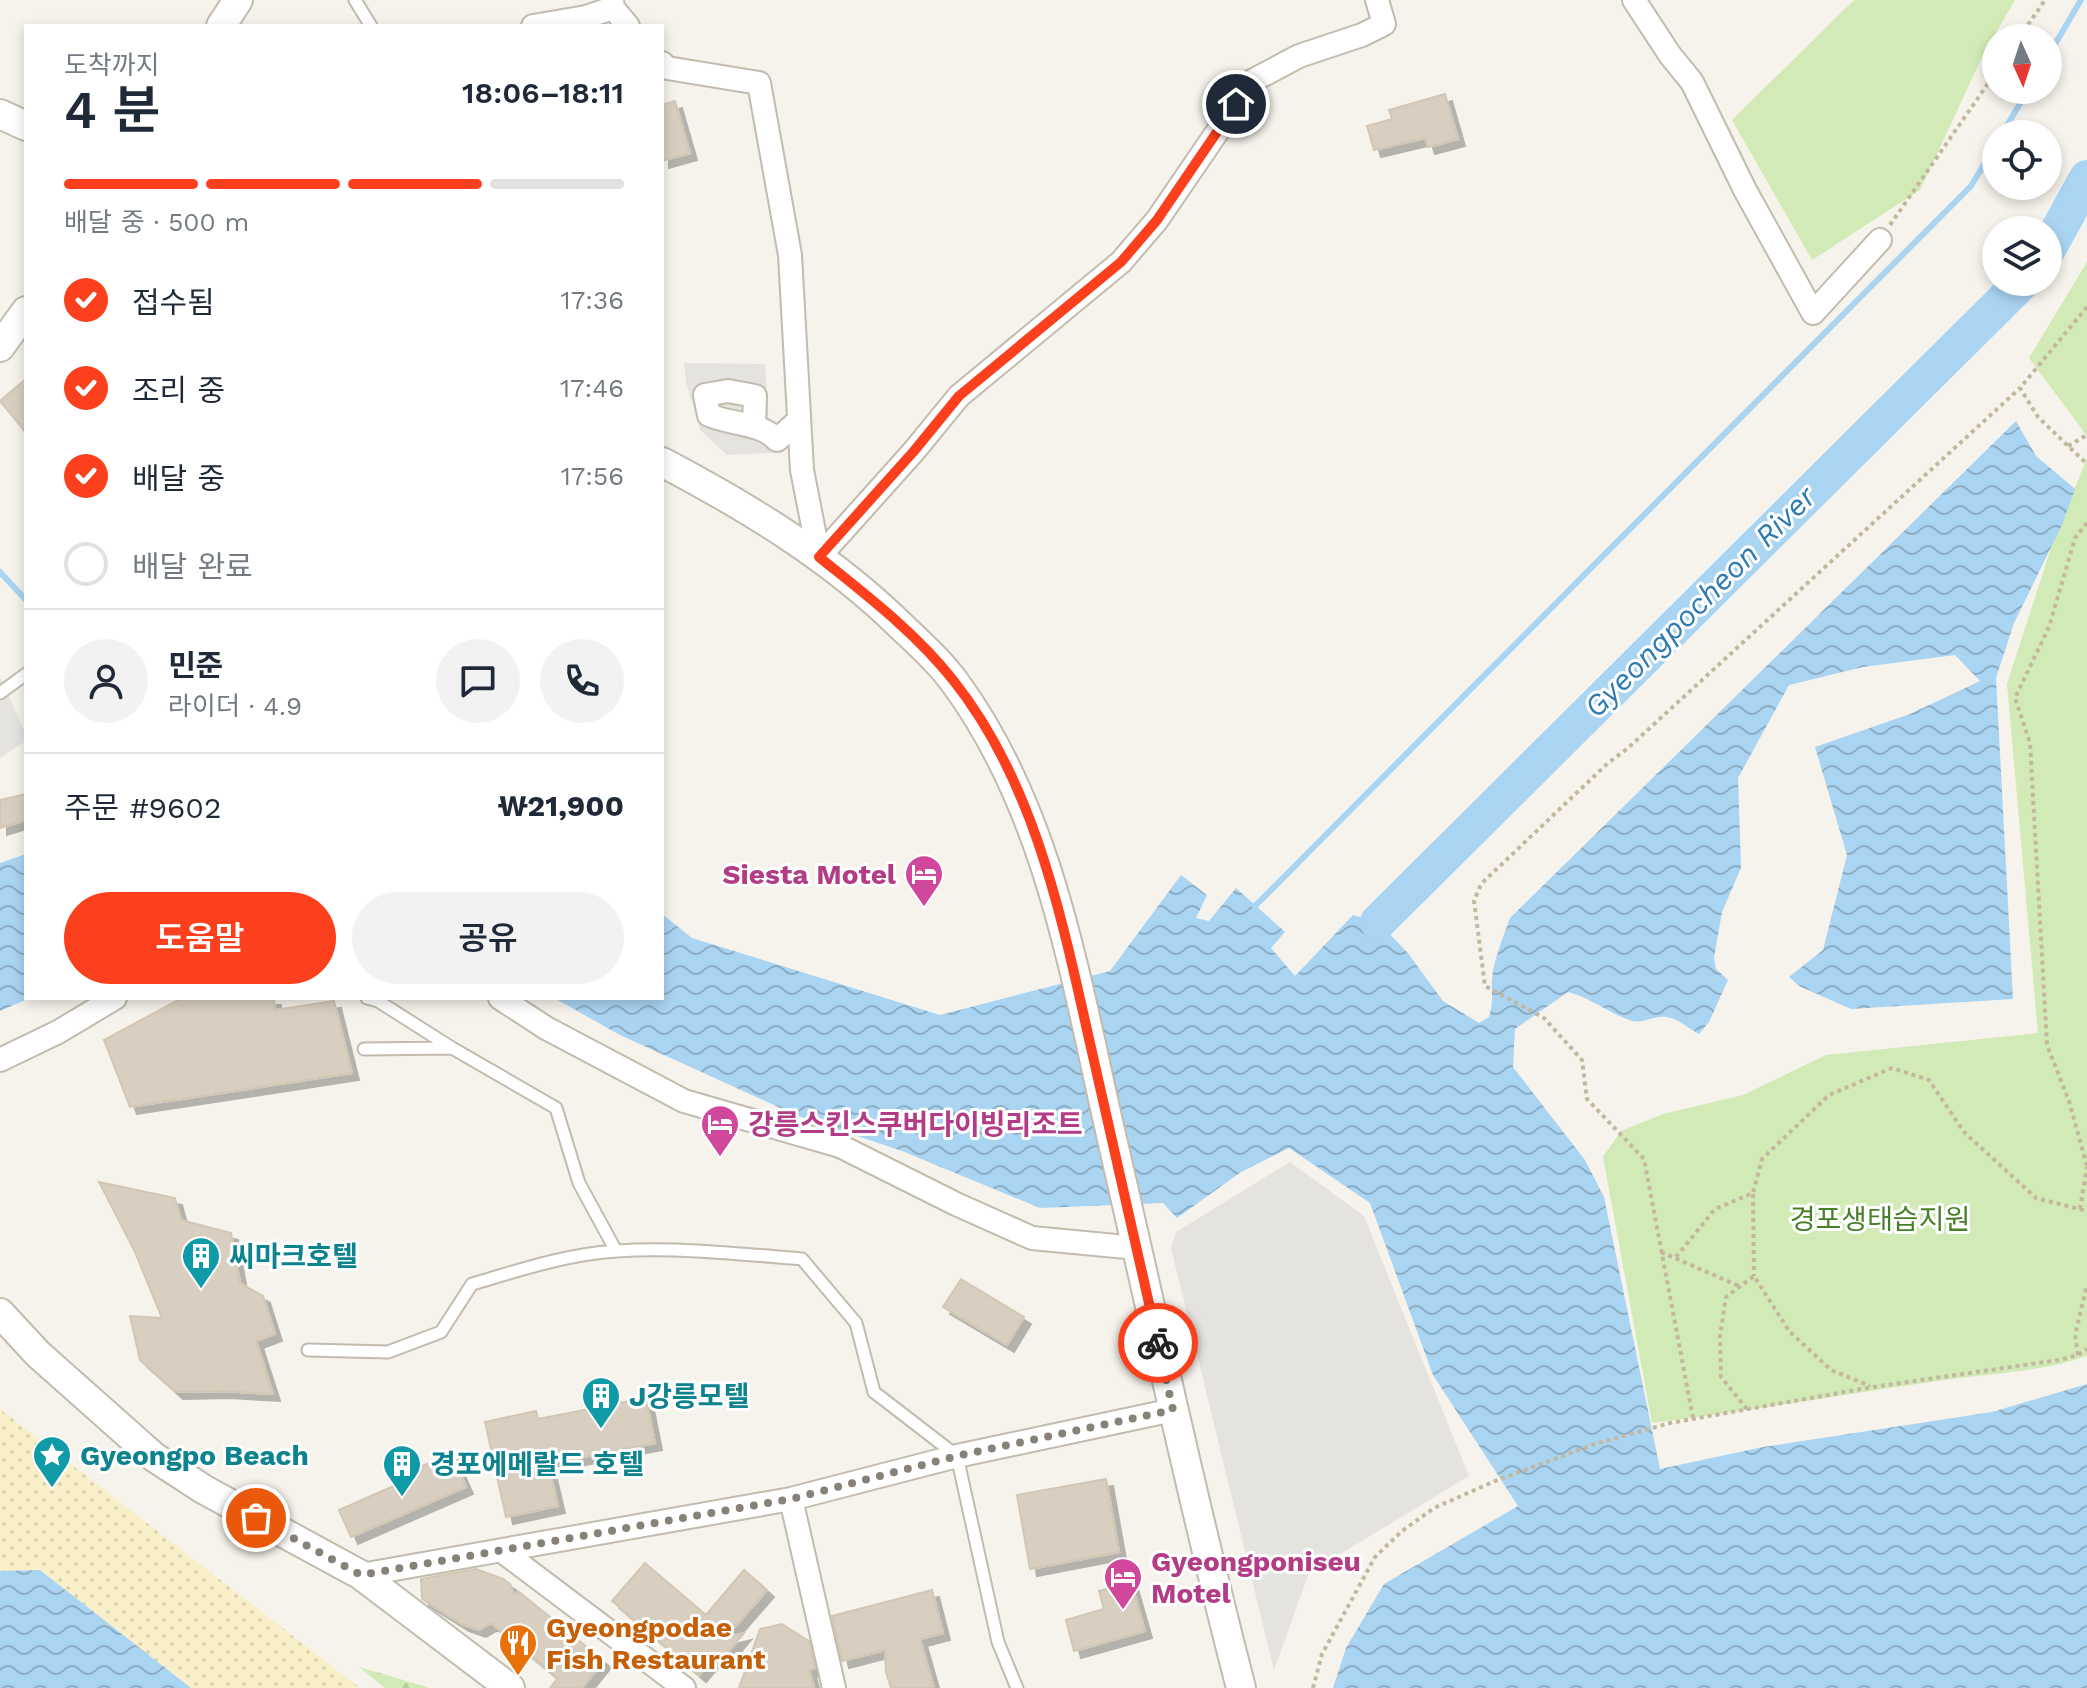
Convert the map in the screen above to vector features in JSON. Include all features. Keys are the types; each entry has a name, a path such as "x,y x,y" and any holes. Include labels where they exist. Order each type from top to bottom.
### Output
{"street":[{"path":"222,24 238,0"},
{"path":"819,557 959,396 1121,262 1157,220 1252,81 1299,56 1362,35 1384,24 1377,0"},
{"path":"1634,0 1692,82 1745,190 1813,313 1880,240"},
{"path":"545,24 586,17 612,4 627,24"},
{"path":"664,65 759,83 790,255 802,470 819,557"},
{"path":"0,114 24,125"},
{"path":"0,347 24,314"},
{"path":"754,427 769,431 777,440 798,421"},
{"path":"671,463 771,523 884,609 954,681 1006,765 1029,818 1056,903 1173,1410 1241,1688"},
{"path":"0,1060 58,1032 112,1000"},
{"path":"503,1000 546,1028 684,1101 840,1146 1032,1238 1135,1240"},
{"path":"0,1313 38,1354 154,1457 203,1489 361,1575 510,1688"},
{"path":"361,1575 791,1499 957,1456 1173,1410"},
{"path":"791,1499 834,1688"},
{"path":"502,1551 684,1688"}],"lane":[{"path":"355,0 370,24"},
{"path":"0,693 24,675"},
{"path":"374,1000 556,1108 579,1183 616,1251"},
{"path":"364,1049 452,1048"},
{"path":"308,1350 388,1352 441,1332 472,1284 549,1261 616,1251 702,1251 802,1259 856,1323 874,1392 957,1456 998,1642 1017,1688"}],"path":[{"path":"2029,24 2045,0"},
{"path":"1880,240 1982,92"},
{"path":"1693,1418 1644,1159 1587,1099 1582,1060 1544,1018 1485,986 1474,901 1481,884 1608,763 2020,388 2087,307"},
{"path":"2020,388 2038,417 2087,464"},
{"path":"2068,446 2087,435"},
{"path":"2080,1209 2087,1167 2069,1101 2047,1045 2030,743 2015,698 2049,627 2075,538 2087,523"},
{"path":"1873,1387 1831,1370 1789,1331 1754,1276 1753,1193 1762,1159 1829,1095 1892,1068 1929,1080 1964,1132 2036,1198 2087,1211"},
{"path":"1676,1257 1715,1209 1753,1193"},
{"path":"1661,1252 1740,1286"},
{"path":"1747,1409 1721,1377 1720,1336 1726,1297 1754,1276"},
{"path":"2078,1355 2075,1335 2087,1285"},
{"path":"1313,1688 1322,1654 1375,1557 1402,1531 1434,1508 1495,1481 1595,1444 1670,1423 1873,1387 2059,1360 2087,1349"}],"green space":[{"path":"1854,0 2015,0 2001,24 1982,24 1982,57 1920,190 1812,260 1732,120"},
{"path":"2087,262 2087,436 2029,358"},
{"name":"경포생태습지원","path":"2087,458 2087,1356 2032,1369 1652,1423 1603,1157 1621,1131 1663,1114 1743,1095 1826,1055 2038,1033 2007,684 2051,548"},
{"path":"359,1667 427,1687 428,1688 385,1688"}],"sand":[{"name":"Gyeongpo Beach","path":"0,1409 360,1688 191,1688 40,1570 0,1571"}],"shaded area":[{"path":"684,363 765,364 771,453 727,455 700,430 686,382"},
{"path":"0,677 24,730 24,742 0,758"},
{"path":"1290,1162 1364,1216 1469,1476 1309,1573 1274,1670 1171,1248 1176,1232"}],"water":[{"path":"2016,421 2036,456 2075,489 2062,525 2014,623 1996,678 2013,999 1851,1009 1799,986 1789,977 1823,950 1847,855 1815,747 1910,714 1980,681 1955,655 1863,667 1789,685 1738,778 1741,868 1722,912 1714,958 1716,969 1728,980 1709,1022 1699,1034 1670,1018 1633,1021 1568,992 1515,1029 1513,1067 1585,1160 1604,1197 1660,1469 1763,1447 1992,1412 2087,1384 2087,1688 1333,1688 1346,1648 1384,1584 1518,1506 1433,1375 1370,1203 1289,1148 1241,1172 1177,1218 1163,1203 1040,1208 902,1151 798,1116 620,1035 558,1000 664,1000 664,916 692,938 940,1015 1110,971 1181,875 1207,895 1196,918 1209,921 1236,888 1285,932 1271,948 1295,976 1353,915 1378,922 1407,952 1443,1001 1479,1023 1489,1017 1495,963 1510,918"},
{"path":"24,855 25,1000 0,1011 0,863"},
{"path":"40,1570 191,1688 0,1688 0,1571"}],"building":[{"path":"1445,94 1458,139 1428,147 1425,138 1374,150 1367,126 1392,119 1389,110"},
{"path":"675,101 690,153 664,160 664,104"},
{"path":"24,381 24,431 0,401"},
{"path":"24,794 24,821 0,828 0,800"},
{"path":"178,1000 274,1000 275,1010 334,1001 352,1073 130,1107 104,1040"},
{"name":"씨마크호텔","path":"99,1182 175,1198 181,1220 231,1233 240,1283 263,1296 275,1334 256,1341 273,1394 176,1392 140,1360 130,1316 162,1318 135,1252"},
{"path":"961,1279 1024,1317 1007,1345 943,1307"},
{"path":"646,1398 655,1443 548,1464 558,1506 506,1517 485,1422 536,1411 538,1419"},
{"name":"경포에메랄드 호텔","path":"451,1453 466,1487 351,1537 339,1510 405,1481 402,1475"},
{"path":"1106,1479 1119,1552 1030,1569 1017,1495"},
{"path":"645,1563 706,1615 744,1570 767,1590 725,1638 744,1633 724,1657 718,1653 699,1675 612,1601"},
{"path":"476,1569 510,1584 514,1594 519,1592 604,1661 582,1688 550,1688 558,1678 491,1623 479,1630 462,1624 422,1599 421,1579"},
{"path":"1131,1582 1145,1631 1074,1651 1066,1620 1104,1609 1099,1591"},
{"path":"932,1590 943,1633 920,1639 934,1688 891,1688 886,1672 885,1650 842,1661 832,1616"},
{"path":"782,1624 809,1641 815,1668 809,1670 814,1688 739,1688 760,1629"}],"waterway":[{"path":"2062,32 2081,0"},
{"path":"2010,120 2020,104"},
{"path":"1255,906 1971,186 1982,168"},
{"name":"Gyeongpocheon River","path":"2062,224 2087,178"},
{"name":"Gyeongpocheon River","path":"1378,922 2008,296"},
{"path":"0,572 24,598"}],"way so far":[{"path":"256,1518 361,1575 791,1499 957,1456 1173,1410 1158,1343"}],"place":[{"name":"Siesta Motel","path":"924,908"},
{"name":"강릉스킨스쿠버다이빙리조트","path":"720,1158"},
{"name":"씨마크호텔","path":"201,1290"},
{"name":"J강릉모텔","path":"601,1430"},
{"name":"Gyeongpo Beach","path":"52,1489"},
{"name":"경포에메랄드 호텔","path":"402,1498"},
{"name":"Gyeongponiseu Motel","path":"1123,1611"},
{"name":"Gyeongpodae Fish Restaurant","path":"518,1677"}],"route":[{"path":"1158,1343 1074,976 1056,903 1029,818 1006,765 954,681 884,609 819,557 959,396 1121,262 1157,220 1236,104"}]}
